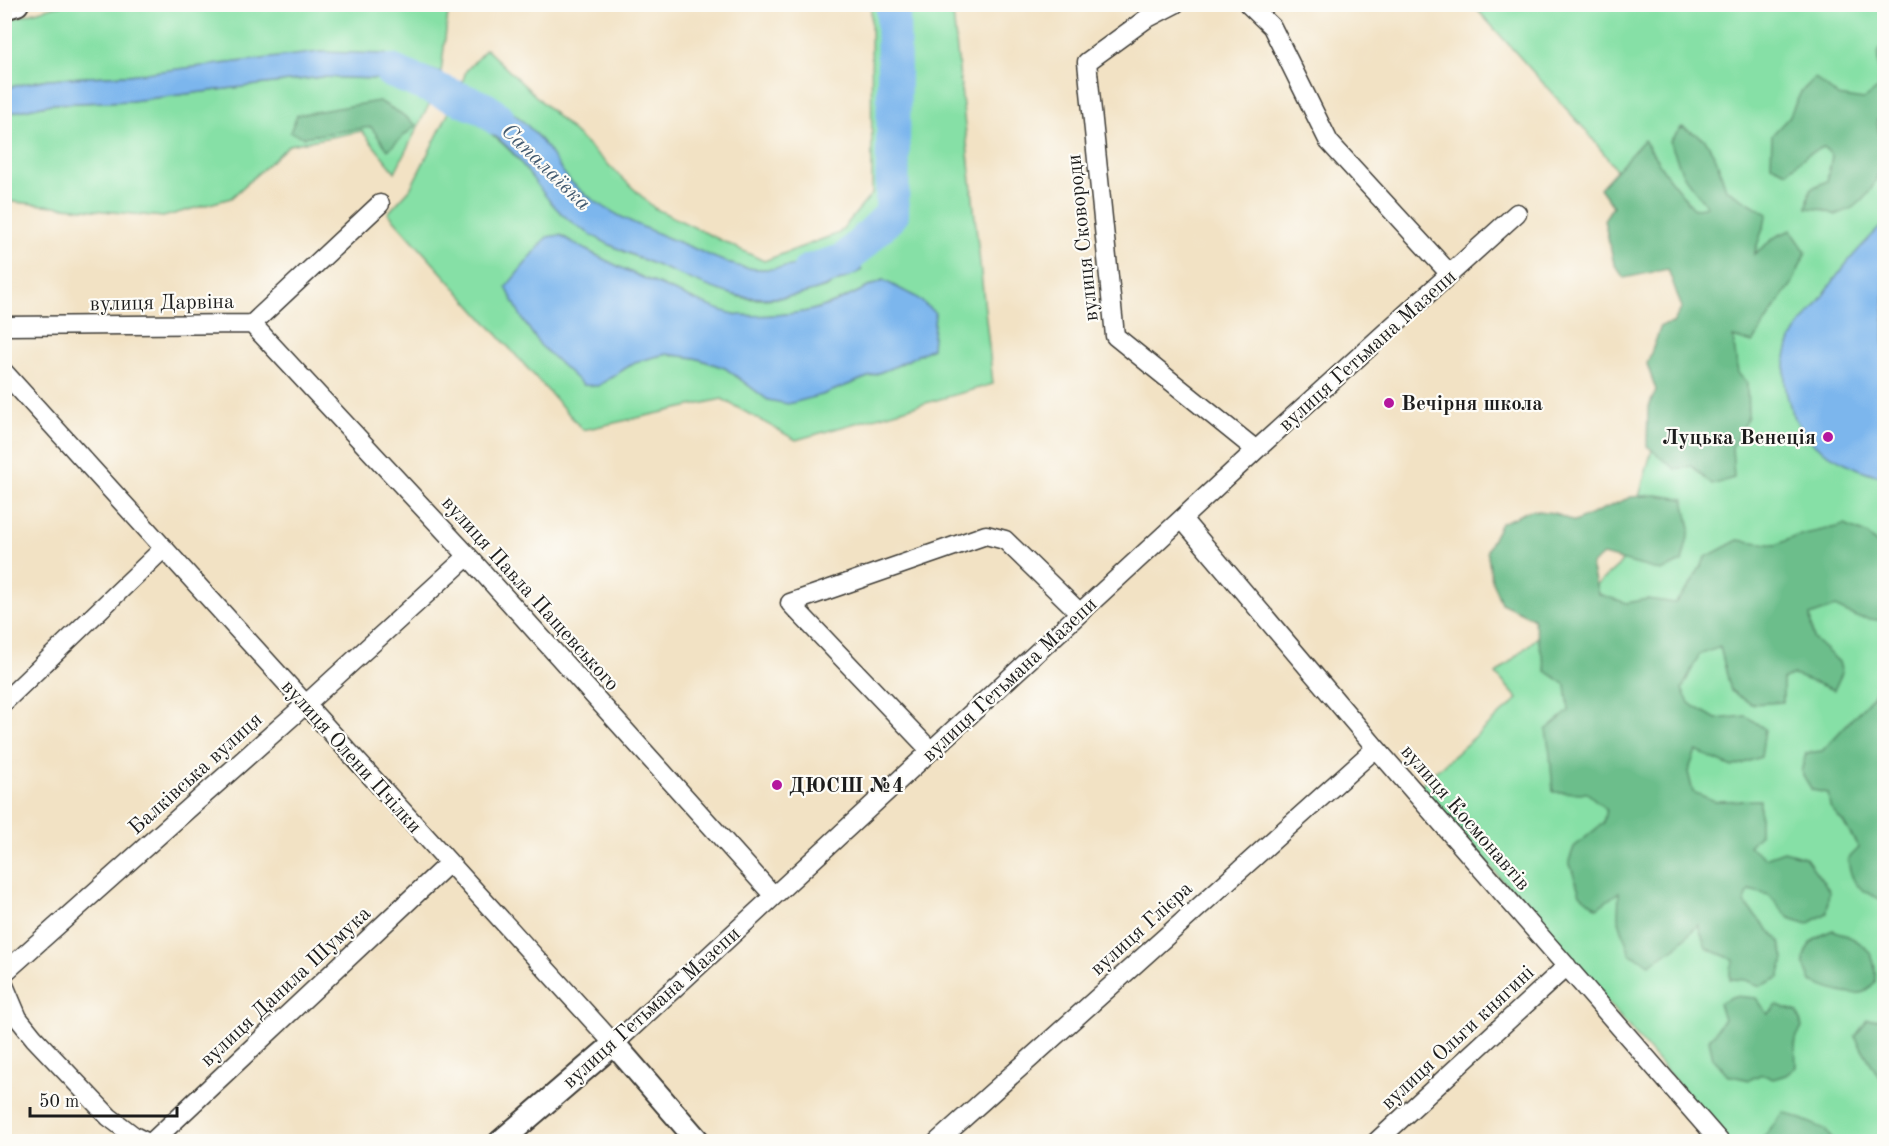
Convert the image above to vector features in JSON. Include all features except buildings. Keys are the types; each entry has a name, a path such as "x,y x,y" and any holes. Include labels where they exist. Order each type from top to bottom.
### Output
{"street":[{"path":"4,8 17,4"},
{"name":"вулиця Сковороди","path":"1175,4 1146,19 1087,62 1115,336 1256,450"},
{"path":"1248,4 1272,27 1329,142 1450,274"},
{"name":"вулиця Дарвіна","path":"4,326 252,324 380,204"},
{"name":"вулиця Гетьмана Мазепи","path":"500,1142 614,1044 1256,450 1517,213"},
{"name":"вулиця Павла Пащевського","path":"252,324 468,556 774,896"},
{"name":"вулиця Олени Пчілки","path":"4,372 614,1044 699,1142"},
{"name":"вулиця Космонавтів","path":"1182,519 1376,748 1720,1142"},
{"path":"931,751 790,603 986,535 1005,540 1080,613"},
{"path":"4,702 164,548"},
{"name":"Балківська вулиця","path":"4,973 305,705 468,556"},
{"name":"вулиця Глієра","path":"937,1142 1376,748"},
{"name":"вулиця Данила Шумука","path":"152,1142 449,863"},
{"name":"вулиця Ольги княгині","path":"1376,1142 1567,966"},
{"path":"5,990 18,1018 34,1038 109,1117 146,1142"}],"green space":[{"path":"69,4 449,5 441,73 384,54 128,75 48,79 5,88 5,21"},
{"path":"871,5 952,5 993,384 796,440 722,399 583,430 388,213 410,189 452,106 509,149 547,197 569,220 613,246 728,293 750,299 797,295 830,286 847,245 823,256 785,267 746,268 720,260 646,229 584,194 563,173 542,142 525,123 496,100 462,83 466,71 486,49 654,208 764,261 839,233 872,194","holes":["560,235 651,281 725,312 739,315 779,315 813,310 844,299 883,280 932,348 896,366 822,395 768,400 725,368 695,358 666,354 635,362 598,386"]},
{"path":"1473,5 1884,5 1884,1141 1727,1141 1420,785 1518,699 1496,674 1621,563 1699,277 1588,133"},
{"path":"1884,41 1884,120 1877,120 1881,154 1878,175 1867,195 1850,209 1836,215 1820,209 1807,208 1810,189 1827,181 1832,156 1824,147 1808,154 1787,172 1771,165 1772,135 1789,117 1801,92 1815,78 1838,96 1863,100 1879,88 1878,55"},
{"path":"321,77 379,79 432,99 395,172 362,131 289,145 231,198 163,217 5,201 4,114 51,104 131,101"},
{"path":"379,101 416,125 388,150 371,127 303,137 290,132 297,115"},
{"path":"1682,127 1705,139 1716,158 1726,189 1768,214 1754,254 1777,236 1791,230 1806,252 1792,284 1753,343 1733,337 1738,373 1747,383 1748,416 1732,447 1734,478 1712,485 1692,466 1675,469 1647,446 1648,409 1656,390 1647,364 1661,326 1673,323 1682,308 1668,269 1624,278 1614,264 1604,220 1613,206 1600,188 1644,140 1666,174 1694,209 1707,206 1683,175 1670,141"},
{"path":"1656,495 1684,499 1690,529 1682,562 1661,571 1603,555 1591,565 1598,594 1627,603 1647,599 1675,603 1689,587 1706,557 1738,540 1776,545 1796,536 1845,525 1868,535 1884,551 1884,621 1856,617 1835,607 1810,616 1813,638 1839,662 1842,673 1834,690 1794,675 1783,679 1783,702 1751,704 1731,691 1720,647 1699,655 1682,689 1689,703 1716,719 1746,716 1765,729 1761,757 1732,767 1696,751 1688,772 1693,792 1715,801 1760,800 1760,834 1749,846 1765,858 1784,851 1805,857 1829,890 1827,913 1808,924 1789,918 1769,895 1749,890 1744,903 1780,942 1784,959 1779,978 1760,986 1745,980 1730,979 1730,968 1734,960 1706,948 1698,925 1677,946 1650,964 1630,954 1618,918 1619,892 1597,908 1580,894 1569,861 1574,847 1603,823 1606,809 1587,793 1553,792 1546,730 1569,711 1566,685 1546,671 1533,618 1501,603 1492,581 1487,550 1501,523 1531,510 1554,513 1574,522 1631,497"},
{"path":"1884,666 1884,901 1863,890 1855,882 1848,859 1859,848 1843,822 1830,807 1828,793 1812,790 1801,772 1806,753 1822,751 1874,695"},
{"path":"1833,930 1859,942 1866,948 1874,962 1875,982 1864,992 1844,993 1811,982 1804,963 1806,951 1817,938"},
{"path":"1734,996 1756,998 1768,1014 1777,1005 1798,1012 1802,1028 1795,1040 1796,1067 1786,1075 1773,1079 1762,1074 1749,1080 1728,1075 1713,1058 1709,1040 1724,1019 1719,1003"},
{"path":"1882,1019 1884,1021 1884,1085 1855,1037 1867,1020"},
{"path":"1784,1112 1825,1129 1833,1141 1764,1141 1762,1139"}],"water":[{"path":"320,52 384,54 441,73 432,99 379,79 321,77 131,101 51,104 5,114 5,88 48,79 128,75"},
{"path":"462,83 495,100 525,123 571,182 584,194 646,229 720,260 746,268 785,267 823,256 847,245 862,270 826,287 802,294 776,298 745,297 708,287 612,246 590,234 561,213 504,144 488,130 452,106"},
{"path":"1884,223 1884,476 1846,463 1825,452 1811,441 1802,430 1790,406 1786,392 1785,365 1787,351 1797,330 1851,258"},
{"path":"560,235 635,274 725,312 739,315 779,315 813,310 844,299 883,280 916,297 935,313 932,348 896,366 822,395 788,404 768,400 725,368 695,358 666,354 635,362 598,386 583,385 540,345 523,320 506,287 547,237"}],"waterway":[{"name":"Сапалаївка","path":"809,271 845,260 892,214 893,4"},
{"name":"Сапалаївка","path":"391,71 485,109 498,119"}],"place":[{"name":"Вечірня школа","path":"1389,403"},
{"name":"Луцька Венеція","path":"1828,437"},
{"name":"ДЮСШ №4","path":"777,785"}]}
